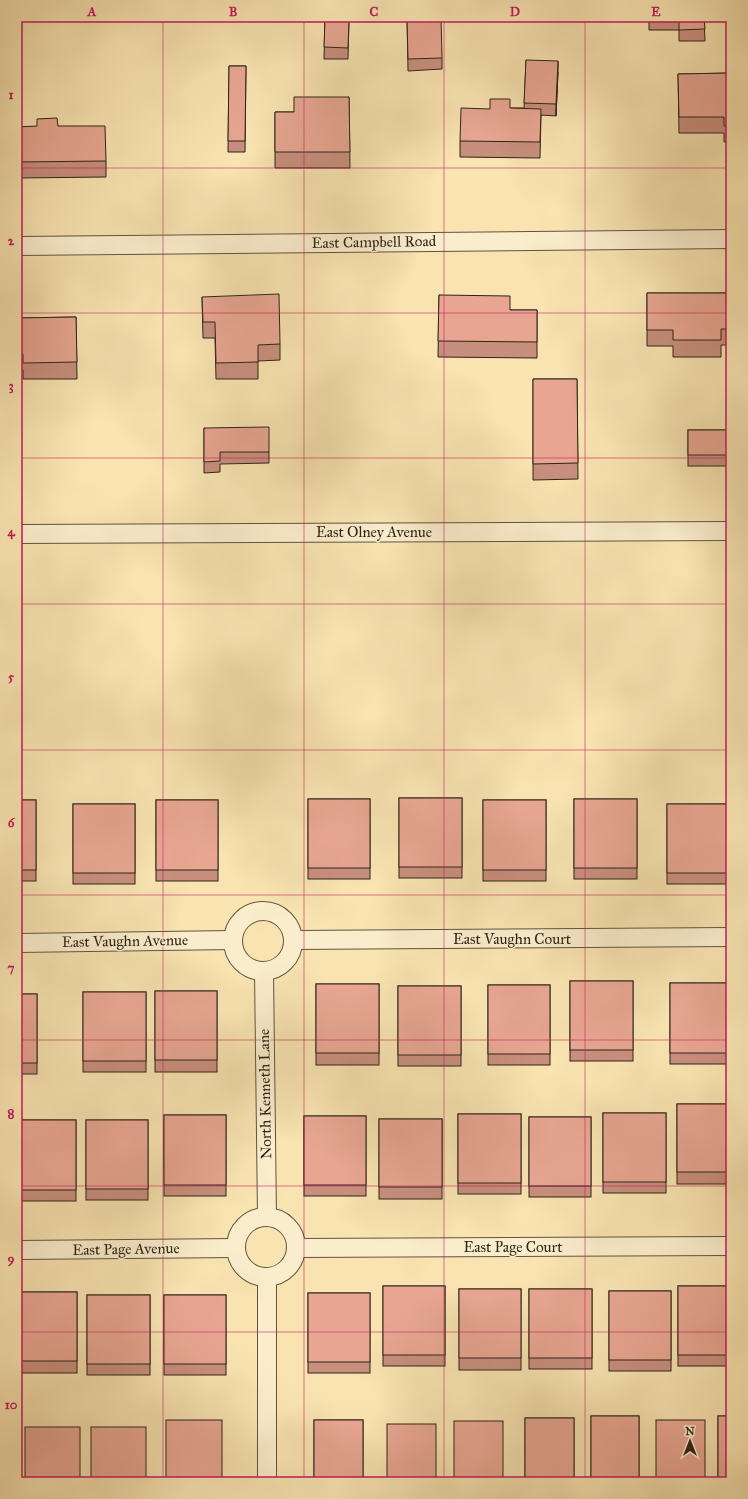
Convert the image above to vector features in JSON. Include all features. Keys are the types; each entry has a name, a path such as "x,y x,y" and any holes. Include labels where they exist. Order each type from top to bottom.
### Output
{"street":[{"name":"East Campbell Road","path":"17,246 731,239"},
{"name":"East Olney Avenue","path":"17,534 731,531"},
{"path":"266,911 277,915 286,922 290,928 293,940 291,954 285,963 275,969 264,971 253,970 243,964 235,951 233,940 236,930 242,920 252,914 266,911"},
{"name":"East Vaughn Court","path":"293,940 731,937"},
{"name":"East Vaughn Avenue","path":"17,942 233,940"},
{"name":"North Kenneth Lane","path":"264,971 267,1217"},
{"path":"267,1217 276,1219 286,1224 294,1237 296,1248 293,1259 287,1268 278,1274 267,1277 255,1275 246,1269 239,1260 236,1248 238,1235 245,1226 254,1219 267,1217"},
{"name":"East Page Court","path":"296,1248 731,1246"},
{"name":"East Page Avenue","path":"17,1250 236,1248"},
{"path":"267,1277 267,1482"}],"building":[{"path":"407,17 441,17 442,58 408,59"},
{"path":"649,17 704,17 705,29 679,30 679,19 649,19"},
{"path":"325,19 349,20 348,48 324,47"},
{"path":"526,60 558,61 556,104 524,103"},
{"path":"229,66 246,66 245,141 228,141"},
{"path":"731,73 731,125 724,126 724,117 679,117 678,74"},
{"path":"294,97 349,97 350,152 275,152 275,112 294,112"},
{"path":"490,99 510,99 510,108 541,109 540,142 460,141 461,108 490,109"},
{"path":"57,118 58,126 105,126 106,161 17,162 17,127 37,126 37,119"},
{"path":"647,293 731,293 731,329 721,329 721,340 673,340 673,330 647,330"},
{"path":"279,294 280,344 258,345 258,362 216,363 215,322 203,322 202,297"},
{"path":"439,295 510,296 510,310 537,310 537,342 438,341"},
{"path":"76,317 77,362 23,363 23,354 17,354 17,318"},
{"path":"533,379 577,379 578,463 533,464"},
{"path":"269,427 269,452 220,452 220,461 204,462 204,428"},
{"path":"688,430 729,430 729,455 688,455"},
{"path":"399,798 462,798 462,867 399,867"},
{"path":"308,799 370,799 370,868 308,868"},
{"path":"574,799 637,799 637,868 574,868"},
{"path":"17,800 36,800 36,870 17,870"},
{"path":"156,800 218,800 218,870 156,870"},
{"path":"483,800 546,800 546,870 483,870"},
{"path":"73,804 135,804 135,873 73,873"},
{"path":"667,804 730,804 730,873 667,873"},
{"path":"570,981 633,981 633,1050 570,1050"},
{"path":"670,983 731,983 731,1053 670,1053"},
{"path":"316,984 379,984 379,1053 316,1053"},
{"path":"488,985 550,985 550,1054 488,1054"},
{"path":"398,986 461,986 461,1055 398,1055"},
{"path":"155,991 217,991 217,1060 155,1060"},
{"path":"83,992 146,992 146,1061 83,1061"},
{"path":"17,994 37,994 37,1063 17,1063"},
{"path":"677,1104 731,1104 731,1172 677,1172"},
{"path":"603,1113 666,1113 666,1182 603,1182"},
{"path":"458,1114 521,1114 521,1183 458,1183"},
{"path":"164,1115 226,1115 226,1185 164,1185"},
{"path":"304,1116 366,1116 366,1185 304,1185"},
{"path":"529,1117 591,1117 591,1186 529,1186"},
{"path":"379,1119 442,1119 442,1187 379,1187"},
{"path":"17,1120 76,1120 76,1190 17,1190"},
{"path":"86,1120 148,1120 148,1189 86,1189"},
{"path":"383,1286 445,1286 445,1355 383,1355"},
{"path":"678,1286 731,1286 731,1355 678,1355"},
{"path":"459,1289 521,1289 521,1358 459,1358"},
{"path":"529,1289 592,1289 592,1358 529,1358"},
{"path":"609,1291 671,1291 671,1360 609,1360"},
{"path":"17,1292 77,1292 77,1361 17,1361"},
{"path":"308,1293 370,1293 370,1362 308,1362"},
{"path":"87,1295 150,1295 150,1364 87,1364"},
{"path":"164,1295 226,1295 226,1364 164,1364"},
{"path":"591,1416 639,1416 639,1478 591,1478"},
{"path":"718,1416 731,1416 731,1478 718,1478"},
{"path":"525,1418 574,1418 574,1480 525,1480"},
{"path":"166,1420 222,1420 222,1482 166,1482"},
{"path":"314,1420 363,1420 363,1482 314,1482"},
{"path":"656,1420 705,1420 705,1482 656,1482"},
{"path":"454,1421 503,1421 503,1482 454,1482"},
{"path":"387,1424 436,1424 436,1482 387,1482"},
{"path":"25,1427 80,1427 80,1482 25,1482"},
{"path":"91,1427 146,1427 146,1482 91,1482"}]}
